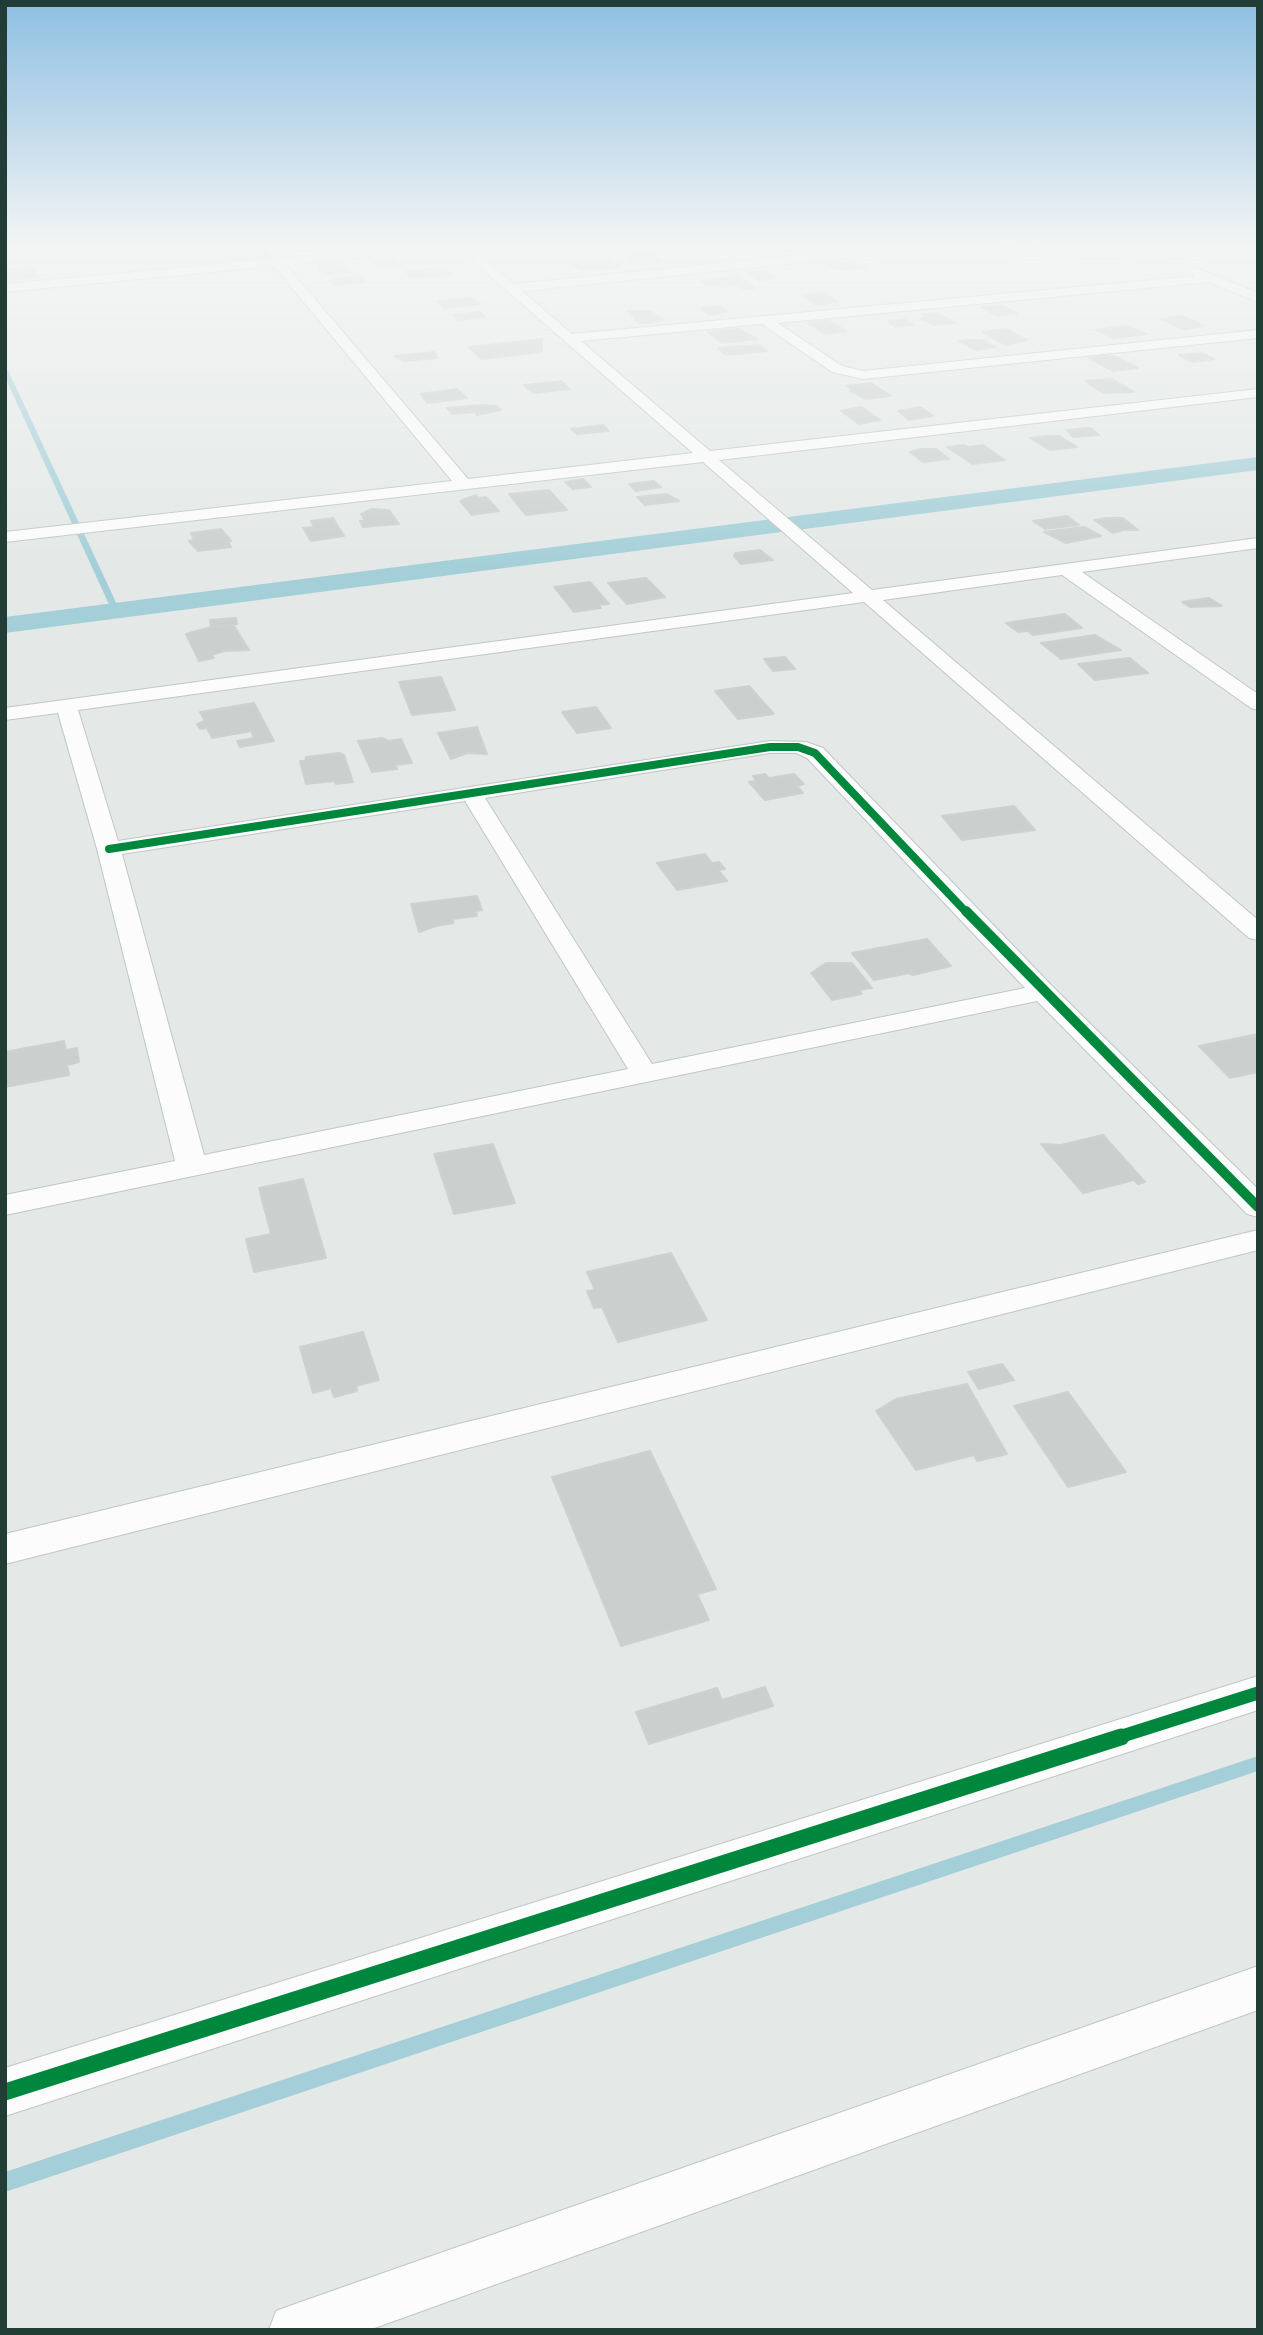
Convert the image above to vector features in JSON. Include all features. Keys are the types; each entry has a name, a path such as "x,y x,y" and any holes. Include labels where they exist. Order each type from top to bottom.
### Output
{"street":[{"path":"352,352 464,485"},
{"path":"586,352 1258,933"},
{"path":"812,352 837,369 863,375 1085,352"},
{"path":"5,537 1258,393"},
{"path":"5,714 1258,543"},
{"path":"1065,569 1258,704"},
{"path":"66,706 109,849 192,1167"},
{"path":"109,849 770,747 798,747 815,753 1043,992 1258,1207"},
{"path":"471,793 645,1074"},
{"path":"5,1205 1043,992"},
{"path":"5,1549 1258,1240"},
{"path":"5,2092 1258,1693"},
{"path":"295,2330 1258,1988"}],"building":[{"path":"435,352 437,358 404,361 394,356"},
{"path":"474,352 542,352 542,352 481,359"},
{"path":"723,352 757,352 726,355"},
{"path":"1201,353 1214,359 1192,362 1179,355"},
{"path":"1117,357 1138,368 1113,371 1089,358"},
{"path":"1112,379 1134,392 1103,393 1085,381"},
{"path":"561,381 570,389 533,393 524,385"},
{"path":"871,383 891,396 866,399 850,391 855,391 847,386"},
{"path":"457,389 467,398 427,403 421,394"},
{"path":"497,406 501,410 477,415 475,412 452,414 447,408"},
{"path":"862,407 880,420 859,424 841,411"},
{"path":"920,407 933,416 909,420 898,411"},
{"path":"603,425 609,431 577,434 571,429"},
{"path":"1091,428 1099,435 1073,437 1067,430"},
{"path":"1059,436 1077,447 1050,450 1030,438"},
{"path":"983,445 1005,460 972,464 947,447"},
{"path":"936,449 949,459 923,462 910,452"},
{"path":"583,479 591,487 573,489 565,482"},
{"path":"654,481 661,487 636,491 629,484"},
{"path":"549,490 567,510 526,515 509,494"},
{"path":"666,494 679,501 645,505 637,497"},
{"path":"476,495 479,498 486,497 499,511 472,515 460,501"},
{"path":"372,509 389,510 399,524 363,527 360,521 365,521 361,514"},
{"path":"1067,516 1079,525 1045,529 1033,521"},
{"path":"333,518 344,536 311,541 303,528 314,527 311,521"},
{"path":"1123,518 1138,530 1113,533 1094,520"},
{"path":"1084,527 1101,536 1066,543 1044,532"},
{"path":"221,529 231,541 228,542 231,547 198,551 189,541 194,540 191,533"},
{"path":"760,550 773,560 741,564 734,556 735,553"},
{"path":"646,578 665,597 627,604 608,583"},
{"path":"590,582 609,604 599,605 601,608 574,612 554,587"},
{"path":"1209,598 1222,606 1190,607 1182,602"},
{"path":"1065,614 1082,628 1033,635 1028,631 1018,632 1006,623"},
{"path":"236,618 237,624 211,627 210,620"},
{"path":"234,626 249,650 224,651 212,655 214,658 199,661 186,634 211,627"},
{"path":"1095,635 1121,650 1061,659 1041,643"},
{"path":"785,657 795,669 773,671 764,659"},
{"path":"1130,658 1148,673 1095,680 1078,664"},
{"path":"441,677 455,710 412,715 399,682"},
{"path":"749,686 774,714 738,719 715,691"},
{"path":"254,703 274,741 240,747 237,741 254,738 251,731 212,738 207,728 200,729 197,724 205,721 200,712"},
{"path":"596,707 611,728 577,733 562,712"},
{"path":"477,727 487,754 467,753 451,759 438,733"},
{"path":"382,738 388,741 401,739 412,763 395,765 397,769 372,772 358,741"},
{"path":"339,753 344,755 353,782 306,784 300,761 305,761 306,757"},
{"path":"765,774 769,778 794,774 804,784 797,786 803,793 765,800 749,782 756,781 753,776"},
{"path":"1014,806 1035,830 962,840 942,816"},
{"path":"705,854 712,863 719,862 725,869 718,870 727,881 677,890 657,863"},
{"path":"477,896 482,910 476,911 477,916 452,919 454,923 419,932 411,904"},
{"path":"927,939 951,966 874,980 852,953"},
{"path":"826,963 852,963 872,988 859,990 862,994 832,1000 811,973"},
{"path":"1258,1034 1258,1072 1230,1078 1199,1046"},
{"path":"64,1041 66,1050 77,1048 79,1062 67,1065 69,1075 5,1087 5,1052"},
{"path":"1103,1135 1145,1182 1138,1184 1134,1180 1083,1193 1041,1144 1061,1145"},
{"path":"493,1144 515,1203 454,1214 434,1154"},
{"path":"303,1179 326,1258 254,1272 246,1239 271,1234 259,1188"},
{"path":"671,1253 707,1320 618,1342 602,1307 594,1308 587,1291 595,1290 587,1272"},
{"path":"363,1332 379,1380 356,1386 357,1391 334,1397 331,1388 313,1393 300,1347"},
{"path":"1002,1364 1014,1380 979,1389 968,1372"},
{"path":"967,1384 1007,1454 977,1461 974,1455 916,1470 876,1411 896,1399"},
{"path":"1068,1392 1126,1472 1068,1487 1014,1406"},
{"path":"650,1451 716,1589 697,1594 709,1620 621,1646 552,1477"},
{"path":"765,1687 773,1706 649,1744 636,1712 717,1688 722,1700"}],"waterway":[{"path":"5,370 116,611"},
{"path":"5,625 1258,463"},
{"path":"5,2182 1258,1763"}],"cycle path":[{"path":"109,849 770,747 798,747 815,753 1043,992 1258,1207"},
{"path":"5,2092 1258,1693"}]}
